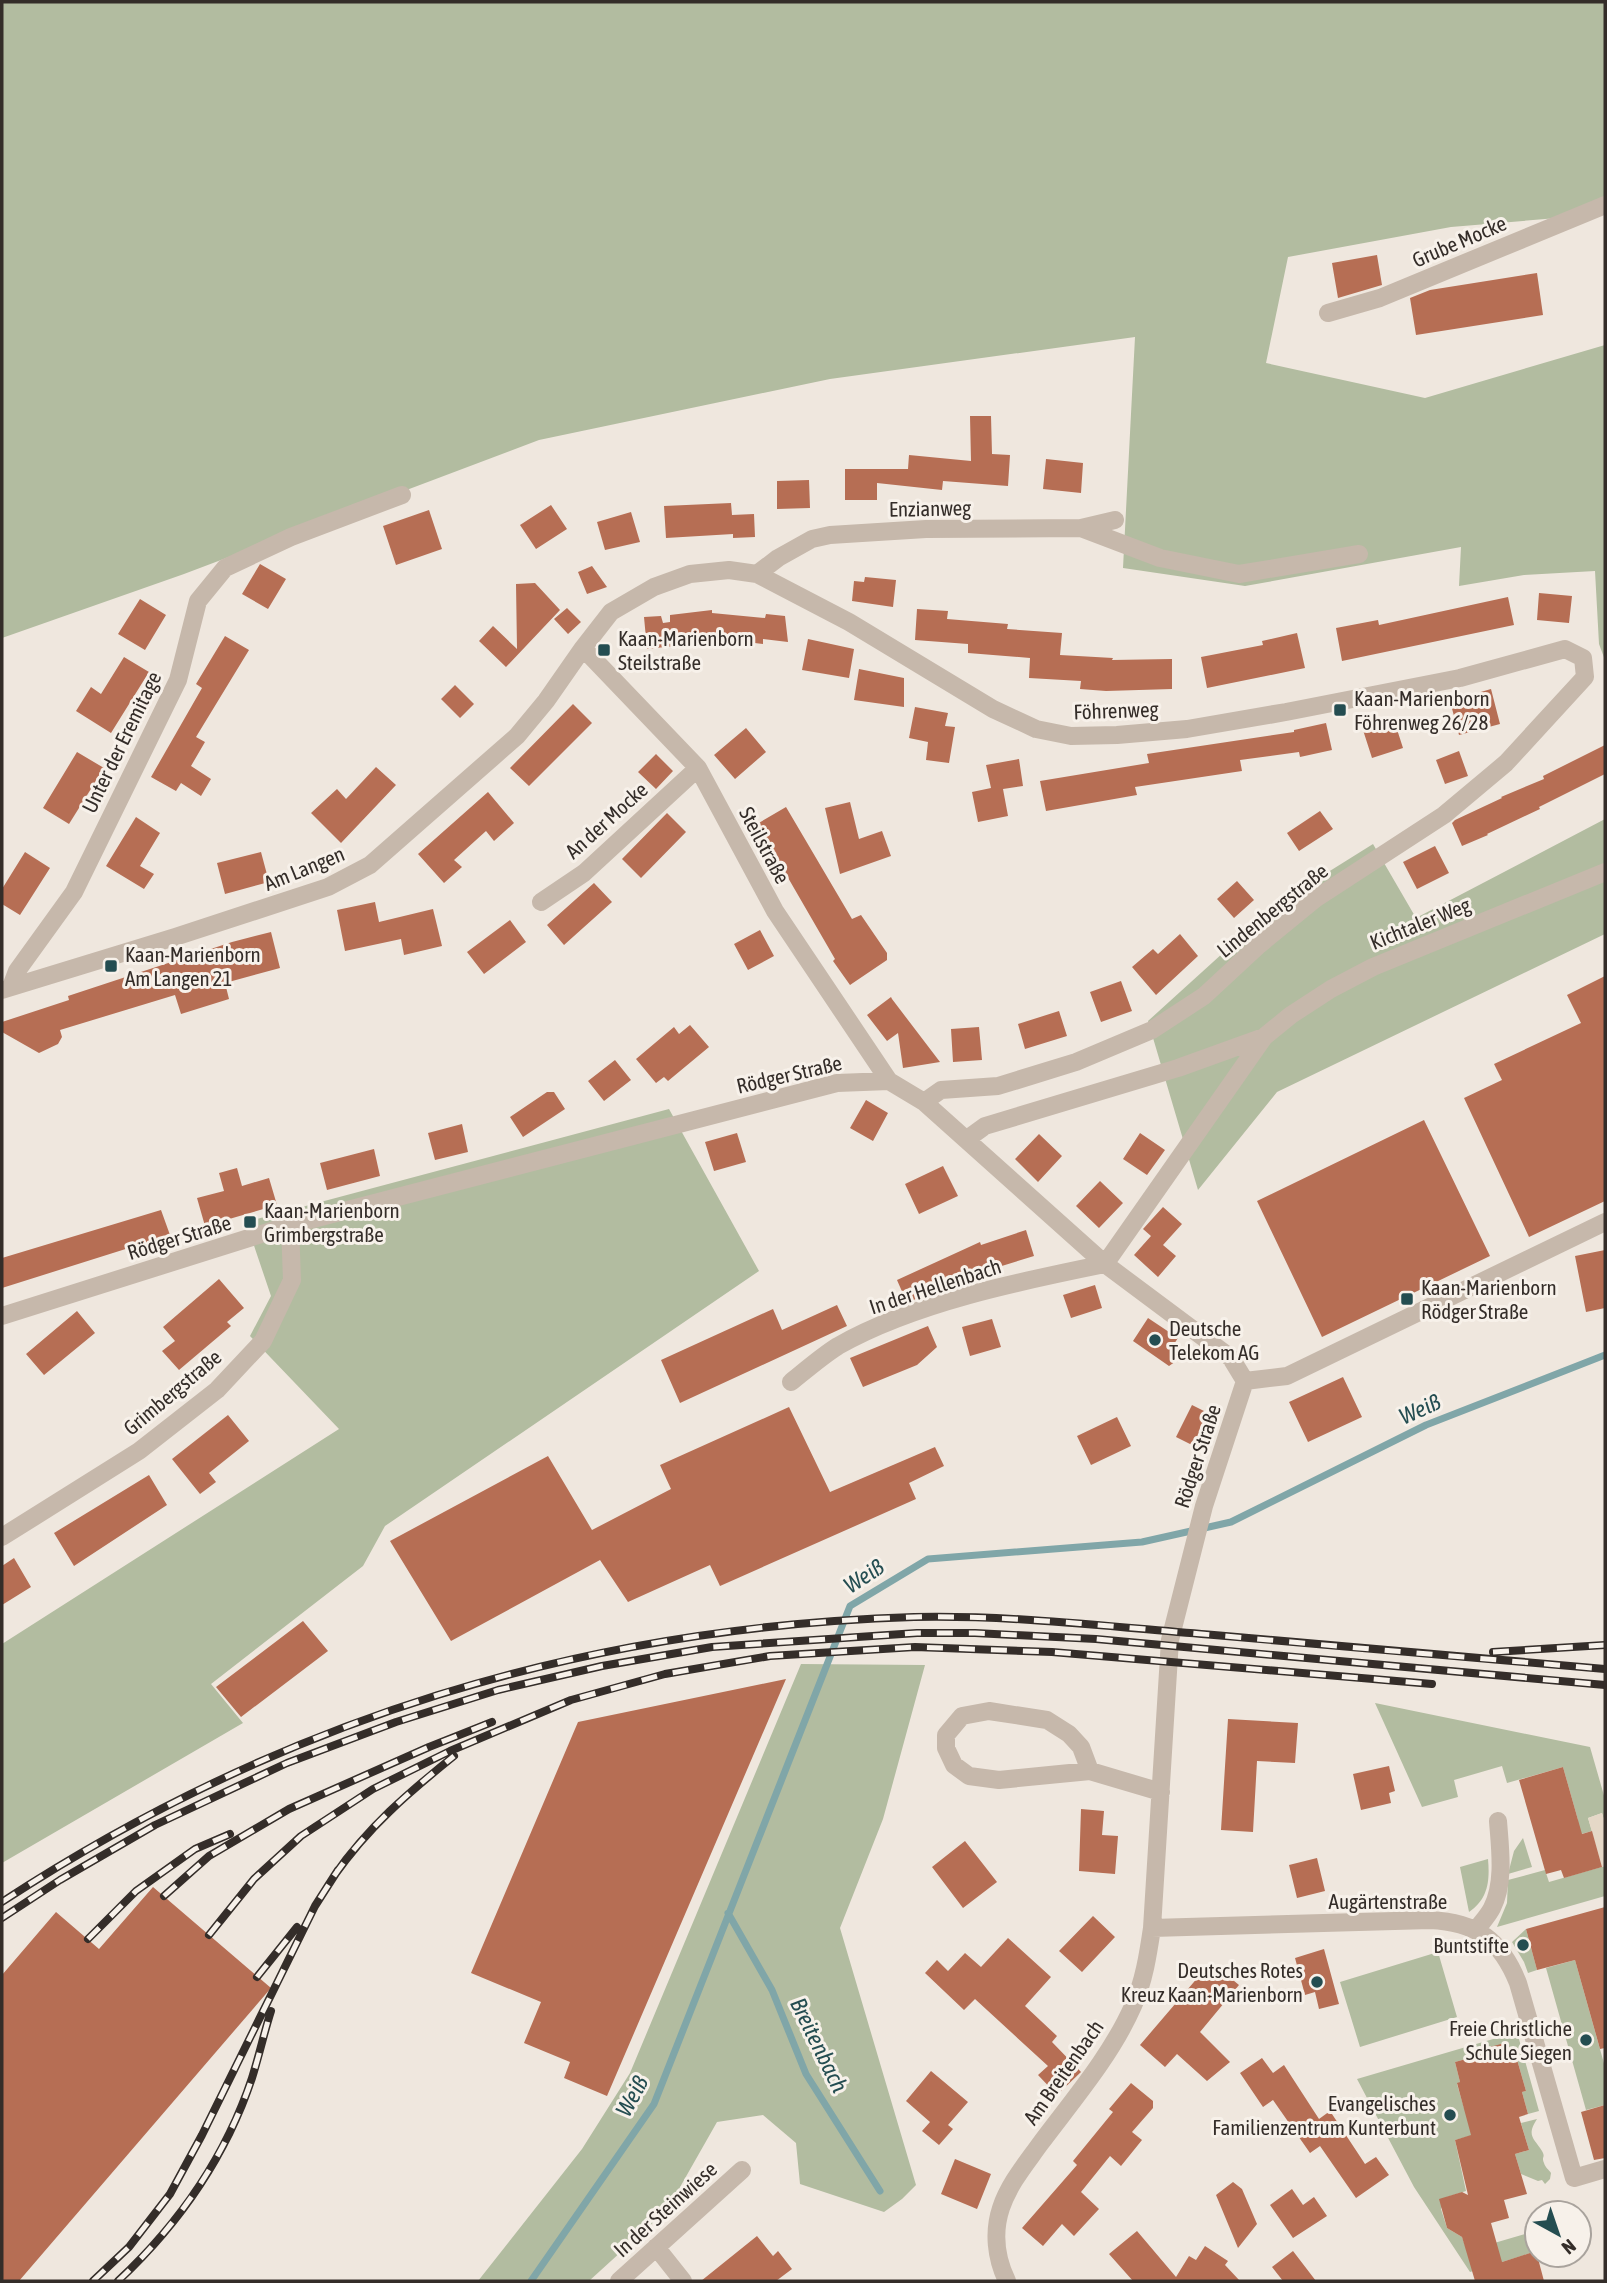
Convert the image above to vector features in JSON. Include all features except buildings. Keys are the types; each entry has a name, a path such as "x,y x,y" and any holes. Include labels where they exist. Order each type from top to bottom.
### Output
{"street":[{"name":"Grube Mocke","path":"1328,313 1380,298 1605,205"},
{"name":"Unter der Eremitage","path":"6,989 74,892 178,680 198,601 225,568 291,537 402,495"},
{"name":"Enzianweg","path":"757,574 811,539 830,535 926,529 1081,528 1115,520"},
{"path":"1081,528 1160,558 1239,574 1359,554"},
{"name":"Föhrenweg","path":"583,648 611,612 654,587 690,574 729,570 757,574 849,622 993,709 1036,729 1070,736 1187,729 1286,712 1460,677 1565,649 1583,658"},
{"name":"Am Langen","path":"6,989 328,887 370,865 517,736 547,701 583,648"},
{"name":"Steilstraße","path":"583,648 698,768 775,911 888,1081"},
{"name":"Lindenbergstraße","path":"924,1102 941,1090 998,1086 1076,1062 1152,1030 1204,996 1259,945 1315,899 1444,815 1506,763 1585,677 1583,658"},
{"name":"An der Mocke","path":"541,902 584,873 698,768"},
{"name":"Kichtaler Weg","path":"1105,1264 1264,1037 1291,1015 1331,989 1373,967 1605,872"},
{"name":"Kichtaler Weg","path":"967,1139 985,1126 1178,1068 1264,1037"},
{"path":"888,1081 924,1102 1105,1264 1231,1358 1245,1381 1287,1376 1605,1222"},
{"name":"Rödger Straße","path":"2,1316 290,1225 837,1083 888,1081"},
{"name":"Grimbergstraße","path":"2,1537 139,1451 217,1390 263,1341 292,1280 290,1225"},
{"name":"In der Hellenbach","path":"791,1382 838,1346 897,1318 987,1291 1105,1264"},
{"name":"Rödger Straße","path":"1168,1670 1170,1640 1204,1506 1245,1381"},
{"name":"Am Breitenbach","path":"1007,2281 998,2260 996,2235 1000,2210 1011,2185 1105,2055 1133,2007 1146,1968 1152,1928 1168,1670"},
{"path":"1090,1771 1081,1747 1069,1734 1047,1720 989,1711 962,1716 946,1735 946,1748 954,1765 969,1776 999,1780 1090,1771 1161,1792"},
{"path":"1476,1930 1497,1895 1500,1856 1498,1821"},
{"name":"Augärtenstraße","path":"1152,1928 1430,1920 1449,1921 1476,1930 1500,1949 1515,1974 1574,2178 1605,2169"},
{"name":"In der Steinwiese","path":"619,2281 742,2170"},
{"path":"656,2247 683,2281"}],"green space":[{"path":"2,2 1605,2 1605,214 1451,227 1288,257 1266,363 1425,398 1605,345 1605,660 1599,644 1595,571 1524,575 1459,586 1461,547 1245,586 1123,568 1135,337 830,379 539,440 184,574 2,638"},
{"path":"1605,819 1605,934 1277,1092 1198,1190 1148,1021 1277,904 1373,844 1416,918"},
{"path":"669,1109 759,1271 385,1526 363,1566 211,1684 243,1723 2,1863 2,1644 339,1429 250,1336 271,1296 246,1222"},
{"path":"801,1664 925,1665 883,1819 840,1928 916,2185 884,2212 800,2184 796,2143 763,2115 717,2122 667,2210 589,2281 478,2281 582,2149 630,2073"},
{"path":"1375,1703 1590,1747 1605,1799 1605,1823 1602,1813 1588,1818 1592,1831 1578,1835 1578,1820 1563,1767 1507,1783 1502,1766 1454,1780 1458,1797 1422,1807"},
{"path":"1523,1838 1532,1867 1508,1874 1514,1851"},
{"path":"1488,1859 1489,1875 1484,1895 1469,1912 1460,1867"},
{"path":"1605,1866 1605,1896 1497,1927 1507,1903 1508,1880 1545,1870 1549,1882"},
{"path":"1526,1929 1537,1970 1528,1973 1512,1942"},
{"path":"1438,1952 1457,2017 1360,2047 1340,1982"},
{"path":"1575,1960 1605,2067 1605,2105 1586,2110 1546,1968"},
{"path":"1517,2032 1539,2111 1528,2114 1522,2092 1526,2091 1516,2056 1512,2057 1508,2042 1484,2054 1455,2062 1460,2082 1457,2084 1464,2108 1477,2134 1455,2140 1466,2191 1447,2197 1441,2209 1447,2228 1462,2237 1467,2251 1523,2235 1523,2255 1470,2272 1414,2187 1357,2079"},
{"path":"1537,2119 1532,2136 1551,2173 1545,2184 1542,2180 1521,2174 1515,2154 1529,2150 1521,2123"}],"shaded area":[{"path":"1602,1813 1605,1823 1605,1866 1602,1867 1588,1818"}],"waterway":[{"name":"Weiß","path":"531,2281 654,2104 850,1606 928,1559 1142,1542 1231,1522 1426,1425 1605,1355"},
{"name":"Breitenbach","path":"728,1913 772,1990 806,2074 880,2191"}],"railway":[{"path":"2,1902 107,1838 215,1782 325,1734 438,1695 553,1664 671,1640 791,1625 914,1617 989,1618 1102,1625 1605,1669"},
{"path":"2,1918 60,1880 155,1825 287,1763 396,1722 498,1690 602,1666 712,1647 917,1633 975,1633 1096,1639 1605,1685"},
{"path":"1493,1652 1605,1645"},
{"path":"209,1935 254,1879 301,1836 373,1789 450,1751 571,1700 665,1674 770,1656 915,1647 1052,1652 1432,1684"},
{"path":"164,1896 209,1856 289,1809 492,1722"},
{"path":"334,1876 390,1812 454,1756"},
{"path":"88,1939 136,1891 195,1849 230,1834"},
{"path":"93,2281 129,2247 170,2194 315,1906 338,1870"},
{"path":"257,1977 297,1927"},
{"path":"118,2281 161,2237 214,2162 229,2135 252,2078 271,2011"}],"place":[{"name":"Kaan-Marienborn Steilstraße","path":"604,650"},
{"name":"Kaan-Marienborn Föhrenweg 26/28","path":"1340,710"},
{"name":"Kaan-Marienborn Am Langen 21","path":"111,966"},
{"name":"Kaan-Marienborn Grimbergstraße","path":"250,1222"},
{"name":"Kaan-Marienborn Rödger Straße","path":"1407,1299"},
{"name":"Deutsche Telekom AG","path":"1155,1340"},
{"name":"Buntstifte","path":"1523,1945"},
{"name":"Deutsches Rotes Kreuz Kaan-Marienborn","path":"1317,1982"},
{"name":"Freie Christliche Schule Siegen","path":"1586,2040"},
{"name":"Evangelisches Familienzentrum Kunterbunt","path":"1450,2115"}]}
